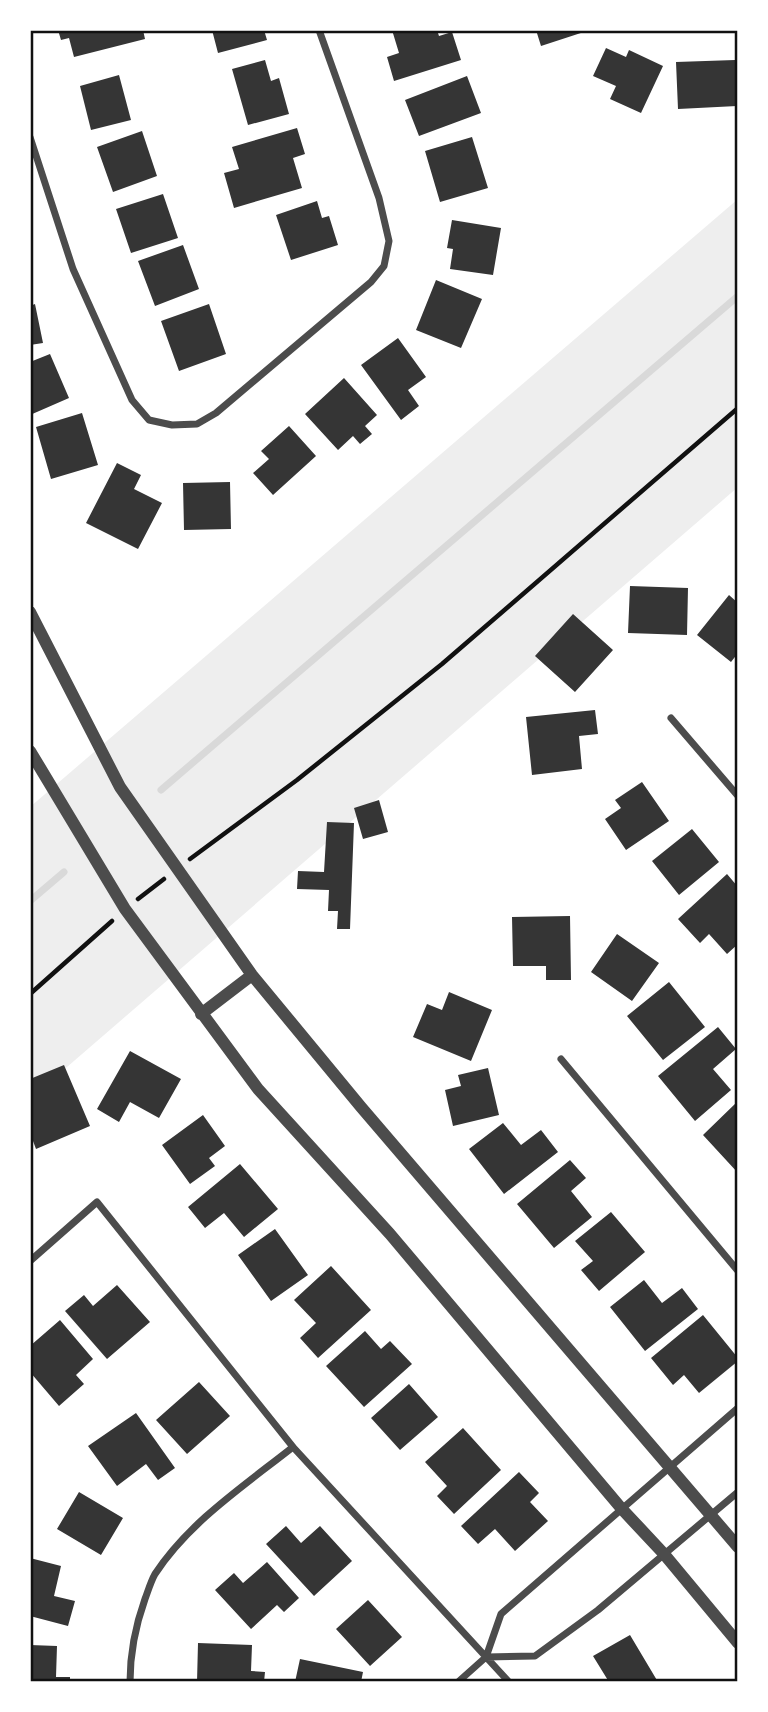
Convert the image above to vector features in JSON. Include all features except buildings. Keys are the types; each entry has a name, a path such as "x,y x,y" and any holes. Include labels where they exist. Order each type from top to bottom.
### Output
{"street":[{"path":"30,137 73,268 132,400 149,419 172,425 197,424 216,413 371,282 384,266 389,241 379,198 319,30"},
{"path":"30,612 120,787 252,975 361,1107 738,1548"},
{"path":"671,718 738,796"},
{"path":"30,751 125,909 258,1089 390,1234 738,1643"},
{"path":"201,1014 252,975"},
{"path":"561,1059 738,1271"},
{"path":"30,1261 96,1202 293,1447 509,1682"},
{"path":"458,1682 486,1657 501,1614 738,1408"},
{"path":"130,1682 130,1653 138,1619 154,1575 185,1538 217,1507 293,1447"},
{"path":"486,1657 535,1656 598,1610 738,1492"}],"path":[{"path":"30,994 125,909 297,780 442,664 738,408"}],"shaded area":[{"path":"738,199 738,487 30,1099 30,807"}],"waterway":[{"path":"161,790 738,296"},
{"path":"30,901 64,872"}]}
